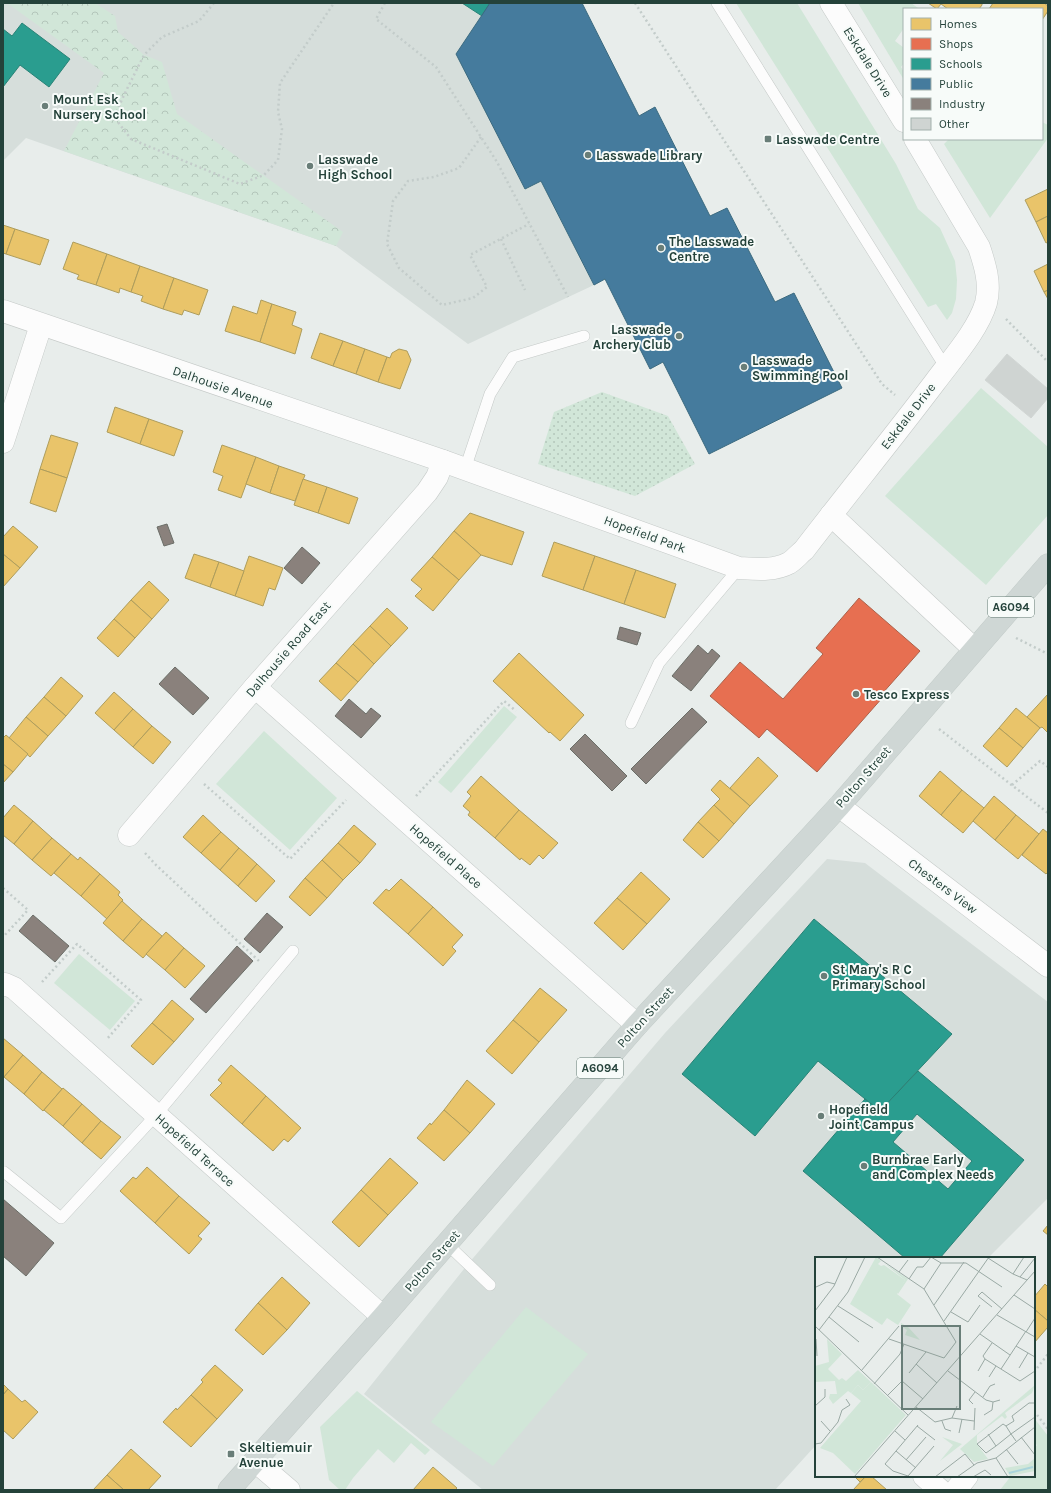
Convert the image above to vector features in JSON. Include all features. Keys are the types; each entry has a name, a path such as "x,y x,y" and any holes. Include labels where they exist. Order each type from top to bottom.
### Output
{"main road":[{"name":"Polton Street","path":"229,1490 383,1317 638,1024 839,806 1048,565"}],"street":[{"name":"Eskdale Drive","path":"831,3 903,119"},
{"name":"Eskdale Drive","path":"831,515 946,368 979,321 986,302 988,282 979,247 916,140"},
{"name":"Dalhousie Avenue","path":"3,311 443,461"},
{"path":"3,442 41,325"},
{"name":"Hopefield Park","path":"443,461 739,568 776,568 790,562 804,550 831,515"},
{"name":"Dalhousie Road East","path":"129,835 255,687 427,492 437,477 443,461"},
{"path":"831,515 974,649"},
{"name":"Hopefield Place","path":"255,687 638,1024"},
{"name":"Chesters View","path":"839,806 1048,966"},
{"name":"Hopefield Terrace","path":"4,985 14,988 383,1317"},
{"path":"255,1461 289,1490"},
{"path":"925,1477 940,1490"},
{"path":"956,1490 966,1477"}],"lane":[{"path":"717,3 946,368"},
{"path":"465,469 490,394 513,357 584,336"},
{"path":"631,724 659,664 739,568"},
{"path":"3,1174 4,1172 61,1218 156,1115 293,951"},
{"path":"447,1244 490,1285"}],"path":[{"path":"214,3 199,21 162,37 144,55 124,93 114,118 131,139 240,184 264,175 278,160 282,129 278,112 280,84 334,3"},
{"path":"385,3 376,20 436,67 497,162 568,297"},
{"path":"635,3 882,384 913,411"},
{"path":"481,137 459,168 434,178 408,182 393,201 387,244 399,268 442,305 473,298 487,286 470,255 529,224"},
{"path":"500,239 525,290"},
{"path":"986,302 1014,326 1048,362"},
{"path":"993,627 1048,654"},
{"path":"399,814 504,701 516,711"},
{"path":"938,728 1048,812"},
{"path":"1012,785 1040,761 1048,767"},
{"path":"185,768 290,858 363,782"},
{"path":"129,835 156,865 274,975"},
{"path":"3,888 28,910 3,937"},
{"path":"26,999 77,944 141,1000 91,1058"},
{"path":"1035,1371 1048,1354"},
{"path":"1035,1412 1048,1429"}],"shaded area":[{"name":"Lasswade High School","path":"3,3 490,3 456,54 525,189 541,181 594,285 468,344 336,246 26,138 3,161"},
{"name":"Hopefield Joint Campus","path":"827,859 865,863 1048,1002 1048,1198 989,1257 815,1257 815,1446 775,1490 483,1490 364,1394 468,1264 665,1033"}],"green space":[{"path":"7,3 95,3 115,16 118,32 144,55 162,62 177,114 343,232 336,246 64,151 104,73"},
{"path":"736,3 797,3 896,164 918,209 940,228 955,261 957,280 956,299 952,313 947,320 936,304 928,307"},
{"path":"858,3 911,3 918,8 903,8 903,29 895,41 903,47 903,64 901,67 903,70 903,78"},
{"path":"1043,122 1048,125 1048,138 990,218 944,144 948,140 1043,140"},
{"path":"981,388 1048,447 1048,515 986,585 885,496"},
{"path":"602,392 668,416 695,464 635,496 538,464 554,412"},
{"path":"504,706 517,717 451,793 438,782"},
{"path":"264,731 337,798 290,850 216,784"},
{"path":"79,954 135,1001 110,1030 54,983"},
{"path":"526,1307 588,1354 493,1466 431,1422"},
{"path":"357,1391 430,1450 425,1455 411,1443 394,1463 378,1449 353,1478 345,1490 340,1490 329,1480 320,1427"},
{"path":"1035,1419 1048,1436 1048,1490 1000,1490 1010,1477 1035,1477 1035,1447 1037,1445 1035,1444"}],"building: Homes":[{"path":"928,3 982,3 980,8 947,8 941,4 938,8"},
{"path":"993,3 1044,3 1048,6 1048,11 1043,18 1043,8 990,8"},
{"path":"1048,189 1048,216 1036,222 1025,200"},
{"path":"1048,216 1048,242 1046,243 1036,222"},
{"path":"3,225 15,229 6,254 3,253"},
{"path":"15,229 49,240 40,265 6,254"},
{"path":"73,242 107,254 96,285 77,279 79,275 63,269"},
{"path":"107,254 140,266 131,292 120,288 119,293 96,285"},
{"path":"1048,264 1048,290 1044,292 1034,271"},
{"path":"140,266 174,278 163,309 141,301 143,296 131,292"},
{"path":"174,278 208,290 199,315 184,310 182,315 163,309"},
{"path":"1048,290 1048,299 1044,292"},
{"path":"261,300 272,304 260,342 225,331 233,306 257,314"},
{"path":"272,304 296,312 292,325 302,329 295,354 260,342"},
{"path":"320,333 343,341 333,366 311,358"},
{"path":"343,341 365,349 356,374 333,366"},
{"path":"365,349 387,357 378,382 356,374"},
{"path":"399,349 407,351 411,360 400,389 378,382 387,357 390,358 392,353"},
{"path":"115,407 149,419 140,444 107,432"},
{"path":"149,419 183,431 174,456 140,444"},
{"path":"51,435 78,443 67,478 40,469"},
{"path":"222,445 256,457 241,498 218,490 223,476 213,472"},
{"path":"256,457 279,466 270,493 246,484"},
{"path":"279,466 305,475 295,501 270,493"},
{"path":"40,469 67,478 56,512 30,503"},
{"path":"303,479 327,487 318,513 294,505"},
{"path":"327,487 358,498 349,524 318,513"},
{"path":"470,513 524,532 512,565 481,555 454,531"},
{"path":"13,526 38,547 20,568 3,554 3,537"},
{"path":"454,531 481,555 459,580 432,557"},
{"path":"554,542 595,556 583,590 542,576"},
{"path":"3,554 20,568 3,587"},
{"path":"194,554 219,562 210,587 185,578"},
{"path":"249,556 283,568 275,590 269,588 263,606 235,596"},
{"path":"595,556 636,570 624,604 583,590"},
{"path":"432,557 459,580 433,611 415,596 422,589 411,580"},
{"path":"219,562 244,571 235,596 210,587"},
{"path":"636,570 676,584 665,618 624,604"},
{"path":"149,581 169,600 152,619 131,600"},
{"path":"131,600 152,619 135,638 114,619"},
{"path":"387,608 408,628 391,646 370,626"},
{"path":"114,619 135,638 118,657 97,638"},
{"path":"370,626 391,646 374,664 353,644"},
{"path":"353,644 374,664 358,682 336,663"},
{"path":"519,653 584,715 560,741 550,732 549,733 493,681"},
{"path":"336,663 358,682 341,701 319,681"},
{"path":"61,677 83,696 66,716 44,697"},
{"path":"114,692 133,709 114,730 95,713"},
{"path":"1048,694 1048,731 1047,732 1027,717"},
{"path":"44,697 66,716 48,736 26,717"},
{"path":"1016,708 1040,728 1023,748 999,728"},
{"path":"133,709 152,726 133,747 114,730"},
{"path":"26,717 48,736 30,757 9,738"},
{"path":"152,726 171,742 153,764 133,747"},
{"path":"999,728 1023,748 1007,767 983,746"},
{"path":"6,735 28,754 13,772 3,764 3,738"},
{"path":"758,757 778,776 750,806 730,788"},
{"path":"3,764 13,772 3,783"},
{"path":"940,771 962,790 941,815 919,796"},
{"path":"481,776 519,810 495,838 468,815 470,812 463,806 471,796 467,792"},
{"path":"720,780 750,806 734,824 714,805 720,799 711,790"},
{"path":"962,790 984,808 963,833 941,815"},
{"path":"994,796 1016,815 995,840 973,821"},
{"path":"14,805 33,821 14,844 3,835 3,818"},
{"path":"714,805 734,824 719,841 698,822"},
{"path":"519,810 558,843 543,859 539,855 530,865 521,858 520,860 495,838"},
{"path":"203,815 221,832 201,853 183,837"},
{"path":"1016,815 1039,834 1018,859 995,840"},
{"path":"33,821 52,838 32,860 14,844"},
{"path":"698,822 719,841 703,858 683,840"},
{"path":"354,825 376,844 360,863 338,843"},
{"path":"1043,829 1048,833 1048,872 1046,874 1022,855"},
{"path":"221,832 239,848 220,870 201,853"},
{"path":"52,838 71,854 51,876 32,860"},
{"path":"338,843 360,863 343,880 322,860"},
{"path":"239,848 257,864 238,886 220,870"},
{"path":"71,854 78,860 80,857 100,874 81,896 54,873"},
{"path":"322,860 343,880 327,898 305,878"},
{"path":"257,864 275,881 256,902 238,886"},
{"path":"641,872 670,899 647,924 617,898"},
{"path":"100,874 120,892 118,895 123,900 107,919 81,896"},
{"path":"305,878 327,898 310,916 289,897"},
{"path":"401,879 433,907 408,934 373,903 386,889 389,891"},
{"path":"617,898 647,924 623,950 594,923"},
{"path":"122,901 142,919 123,941 103,923"},
{"path":"433,907 463,935 452,947 456,951 443,966 408,934"},
{"path":"142,919 162,936 143,958 123,941"},
{"path":"166,932 184,948 165,970 146,954"},
{"path":"184,948 205,966 185,988 165,970"},
{"path":"540,988 567,1010 539,1042 513,1020"},
{"path":"172,1000 194,1019 174,1042 152,1023"},
{"path":"513,1020 539,1042 512,1074 486,1051"},
{"path":"152,1023 174,1042 153,1065 131,1046"},
{"path":"3,1038 23,1055 4,1077 3,1076"},
{"path":"23,1055 42,1072 24,1094 4,1077"},
{"path":"231,1065 266,1096 242,1124 210,1095 222,1083 218,1080"},
{"path":"42,1072 62,1089 43,1111 24,1094"},
{"path":"467,1080 495,1104 470,1133 444,1110"},
{"path":"63,1088 82,1104 63,1126 44,1110"},
{"path":"266,1096 301,1128 288,1142 284,1139 273,1151 242,1124"},
{"path":"82,1104 101,1121 82,1143 63,1126"},
{"path":"444,1110 470,1133 444,1161 417,1138"},
{"path":"101,1121 121,1137 101,1159 82,1143"},
{"path":"390,1158 418,1183 388,1215 361,1190"},
{"path":"147,1167 179,1196 155,1223 120,1191 133,1177 136,1179"},
{"path":"361,1190 388,1215 359,1247 332,1222"},
{"path":"179,1196 210,1223 198,1236 202,1239 189,1254 155,1223"},
{"path":"1048,1225 1048,1235 1043,1231"},
{"path":"282,1277 310,1303 287,1330 258,1303"},
{"path":"1045,1284 1048,1287 1048,1321 1035,1310 1035,1296"},
{"path":"258,1303 287,1330 263,1355 235,1330"},
{"path":"1035,1310 1048,1321 1048,1327 1035,1342"},
{"path":"215,1365 243,1390 217,1419 191,1395 203,1382 201,1380"},
{"path":"3,1384 8,1389 3,1395"},
{"path":"8,1389 22,1402 25,1400 38,1412 13,1439 3,1430 3,1395"},
{"path":"191,1395 217,1419 191,1447 163,1422"},
{"path":"131,1449 161,1476 148,1490 124,1490 107,1475"},
{"path":"433,1467 457,1488 455,1490 413,1490"},
{"path":"107,1475 124,1490 93,1490"},
{"path":"855,1477 865,1477 860,1482"},
{"path":"865,1477 872,1477 887,1490 853,1490"}],"building: Shops":[{"path":"859,598 920,651 881,695 883,697 817,772 767,729 759,738 710,696 740,662 783,699 823,654 816,648"}],"building: Schools":[{"path":"462,3 490,3 482,16"},
{"path":"22,23 70,59 49,87 20,65 3,87 3,29 12,36"},
{"name":"St Mary's R C Primary School","path":"814,919 952,1034 880,1111 818,1061 755,1136 682,1074"},
{"name":"Burnbrae Early and Complex Needs","path":"918,1071 1024,1160 941,1257 904,1257 803,1171 865,1099 880,1111","holes":["917,1114 972,1161 948,1189 893,1142"]}],"building: Public":[{"name":"The Lasswade Centre","path":"490,3 582,3 639,116 655,107 710,216 727,208 775,302 794,293 842,388 709,454 663,362 650,369 605,279 594,285 541,181 525,189 456,54"}],"building: Industry":[{"path":"167,524 174,543 164,546 157,527"},
{"path":"302,547 320,563 302,584 284,568"},
{"path":"620,627 641,633 637,645 617,639"},
{"path":"698,645 708,654 712,649 720,656 691,691 672,676"},
{"path":"175,667 209,698 193,715 159,684"},
{"path":"349,699 366,714 371,708 381,716 361,738 335,716"},
{"path":"692,708 707,722 646,784 631,769"},
{"path":"585,734 627,776 612,791 570,749"},
{"path":"267,913 283,927 260,953 244,939"},
{"path":"33,915 69,946 55,962 19,931"},
{"path":"237,946 253,961 206,1013 190,999"},
{"path":"3,1199 54,1243 26,1276 3,1256"}],"building: Other":[{"path":"1007,354 1048,389 1048,398 1031,418 985,380"}],"place":[{"name":"Mount Esk Nursery School","path":"45,106"},
{"name":"Lasswade Centre","path":"768,139"},
{"name":"Lasswade Library","path":"588,155"},
{"name":"Lasswade High School","path":"310,166"},
{"name":"The Lasswade Centre","path":"661,248"},
{"name":"Lasswade Archery Club","path":"679,336"},
{"name":"Lasswade Swimming Pool","path":"744,367"},
{"name":"Tesco Express","path":"856,694"},
{"name":"St Mary's R C Primary School","path":"824,976"},
{"name":"Hopefield Joint Campus","path":"821,1116"},
{"name":"Burnbrae Early and Complex Needs","path":"864,1166"},
{"name":"Skeltiemuir Avenue","path":"231,1454"}]}
